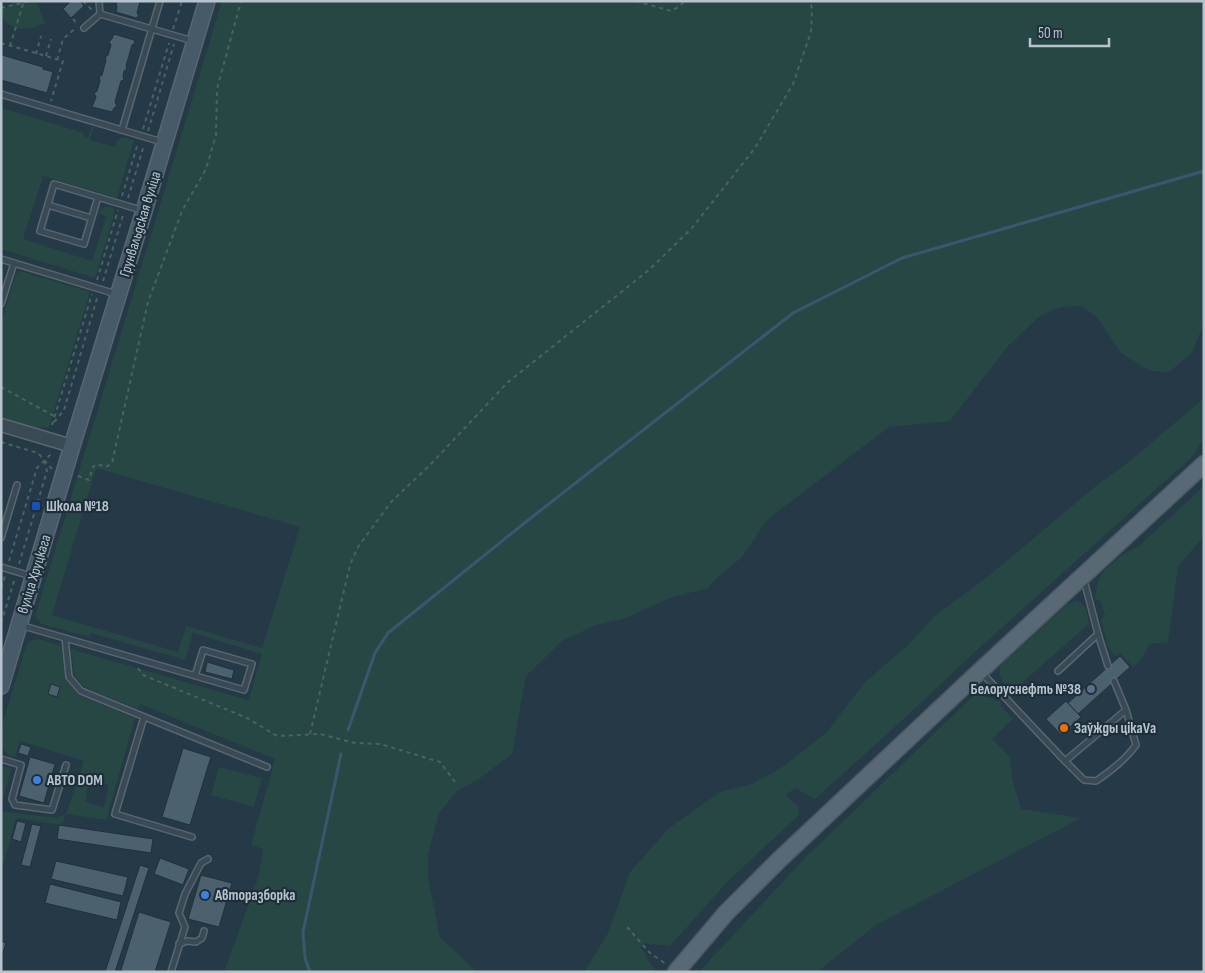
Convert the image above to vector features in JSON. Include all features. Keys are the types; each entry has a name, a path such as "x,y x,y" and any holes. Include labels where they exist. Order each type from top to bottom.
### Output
{"main road":[{"name":"Грунвальдская вуліца","path":"72,446 207,1"},
{"name":"вуліца Хруцкага","path":"1,686 72,446"},
{"path":"676,971 726,913 779,860 1204,464"}],"street":[{"path":"1,425 72,446"}],"lane":[{"path":"99,1 99,15"},
{"path":"122,130 160,1"},
{"path":"81,28 99,15"},
{"path":"99,15 195,42"},
{"path":"1,94 165,142"},
{"path":"98,197 84,244 40,231 54,184 98,197 123,205 144,211"},
{"path":"48,205 92,218"},
{"path":"1,259 119,295"},
{"path":"1,304 14,263"},
{"path":"1,538 17,486"},
{"path":"4,568 34,577"},
{"path":"1083,575 1108,666"},
{"path":"19,625 65,638 129,657 195,676 244,690 252,664 203,650 195,676"},
{"path":"1058,670 1098,634"},
{"path":"65,638 69,677 81,691 267,767"},
{"path":"980,671 1084,780 1096,781 1106,775 1130,754 1136,744 1126,710 1114,681"},
{"path":"1065,761 1126,710"},
{"path":"144,717 115,814 192,837"},
{"path":"1,759 21,765 12,800 15,805 52,810 66,765"},
{"path":"171,972 185,927 179,913 185,894 201,863 208,859"},
{"path":"180,944 188,941 196,942 202,938 204,931"}],"path":[{"path":"1,8 30,1"},
{"path":"83,1 99,15"},
{"path":"172,35 174,46 97,288 64,410 52,426 123,205 144,136 172,35 182,1"},
{"path":"78,476 89,480 92,467 97,464 106,467 112,463 148,302 182,211 206,169 216,135 217,89 241,1"},
{"path":"636,1 671,11 680,6 684,1"},
{"path":"310,734 350,565 358,547 391,502 508,382 649,270 692,228 755,148 793,84 811,32 812,9 810,1"},
{"path":"10,46 23,2"},
{"path":"72,19 81,28"},
{"path":"58,60 63,39 78,26 81,28"},
{"path":"36,54 41,36"},
{"path":"46,56 51,39"},
{"path":"1,43 63,62 49,108"},
{"path":"1,387 55,416"},
{"path":"1,442 38,453 52,469"},
{"path":"1,588 4,568 36,468 51,454"},
{"path":"1,623 46,471 44,460"},
{"path":"129,657 143,675 248,718 276,736 320,734 355,743 380,744 440,762 455,782"},
{"path":"627,927 650,953 676,971"}],"green space":[{"path":"11,1 36,1 45,23 32,28 21,29 6,22 1,16 1,9 14,6"},
{"path":"222,1 1204,1 1204,313 1202,328 1192,353 1169,372 1150,371 1121,353 1097,317 1080,306 1060,307 1040,316 1008,346 950,421 889,427 768,519 742,557 708,588 670,598 623,619 596,625 562,641 526,676 512,754 479,779 457,791 439,813 428,856 428,877 440,937 477,972 224,972 259,875 263,849 251,845 275,759 140,704 138,709 84,687 74,675 71,649 248,700 262,654 193,633 185,660 91,633 89,637 42,624 36,617","holes":["96,468 300,527 262,648 186,626 178,652 52,615"]},
{"path":"1,108 84,133 83,136 88,138 92,126 94,127 90,140 115,147 118,140 122,138 134,140 117,198 43,176 23,239 92,261 106,216 98,213 105,207 114,208 113,218 95,278 1,249"},
{"path":"20,271 90,292 49,427 43,428 31,427 1,418 1,323 16,274"},
{"path":"1204,398 1204,439 1194,455 815,799 795,788 786,795 799,807 799,815 727,882 670,946 645,943 640,947 657,972 584,972 608,933 630,872 669,828 720,792 752,784 784,766 826,733 865,682 907,646 936,615 990,575"},
{"path":"1204,486 1204,536 1178,566 1168,642 1149,644 1142,659 1133,667 1120,653 1115,657 1108,647 1101,619 1105,616 1101,602 1095,598 1100,576 1119,557 1139,546"},
{"path":"1075,601 1084,606 1089,624 1015,689 1010,690 1000,675 1001,665 1067,605"},
{"path":"38,639 61,646 65,679 78,695 135,718 106,820 66,814 84,761 20,741 15,757 9,755 1,748 1,729 26,646 32,640","holes":["89,781 109,785 104,807 85,802"]},
{"path":"974,695 988,697 1001,702 1001,706 1013,719 992,739 1010,757 1012,778 1021,809 1081,818 876,925 817,972 699,972 805,858"},
{"path":"219,767 262,778 254,807 211,795"},
{"path":"1,768 12,768 1,805"},
{"path":"1,811 56,818 66,814 62,825 16,818 1,874"}],"building":[{"path":"71,1 80,1 84,6 71,18 63,9"},
{"path":"118,1 140,1 137,13 139,16 136,18 116,12 116,3"},
{"path":"114,34 134,40 135,43 132,45 126,66 127,69 124,71 124,80 121,81 115,102 117,106 112,112 92,107 96,97 94,93 97,91 100,81 99,77 102,75 106,60 105,57 108,55 111,45 109,42"},
{"path":"2,55 43,67 43,69 53,72 47,93 1,80"},
{"path":"1120,656 1130,667 1078,714 1068,703"},
{"path":"207,662 234,670 232,679 205,672"},
{"path":"51,684 60,687 57,697 48,694"},
{"path":"1066,701 1081,717 1061,735 1046,719"},
{"path":"21,744 31,747 28,756 18,753"},
{"path":"183,748 211,757 190,825 162,817"},
{"name":"АВТО DOM","path":"30,757 55,764 44,803 19,796"},
{"path":"17,821 26,823 21,842 12,839"},
{"path":"32,824 41,826 30,867 21,865"},
{"path":"59,825 153,839 151,853 57,839"},
{"path":"160,858 189,869 183,885 154,874"},
{"path":"56,861 128,877 123,896 51,879"},
{"path":"140,865 149,868 115,972 105,972"},
{"path":"201,875 232,883 219,927 188,919"},
{"path":"50,884 121,902 117,920 45,903"},
{"path":"139,912 171,922 155,972 123,972 121,970"},
{"path":"1,941 6,943 1,959"}],"waterway":[{"path":"348,730 375,653 388,633 527,521 793,313 902,258 1204,171"},
{"path":"310,972 305,958 303,932 341,754"}],"place":[{"name":"Школа №18","path":"36,506"},
{"name":"Белоруснефть №38","path":"1091,689"},
{"name":"Заўжды цікаVа","path":"1064,728"},
{"name":"АВТО DOM","path":"37,780"},
{"name":"Авторазборка","path":"205,895"}]}
